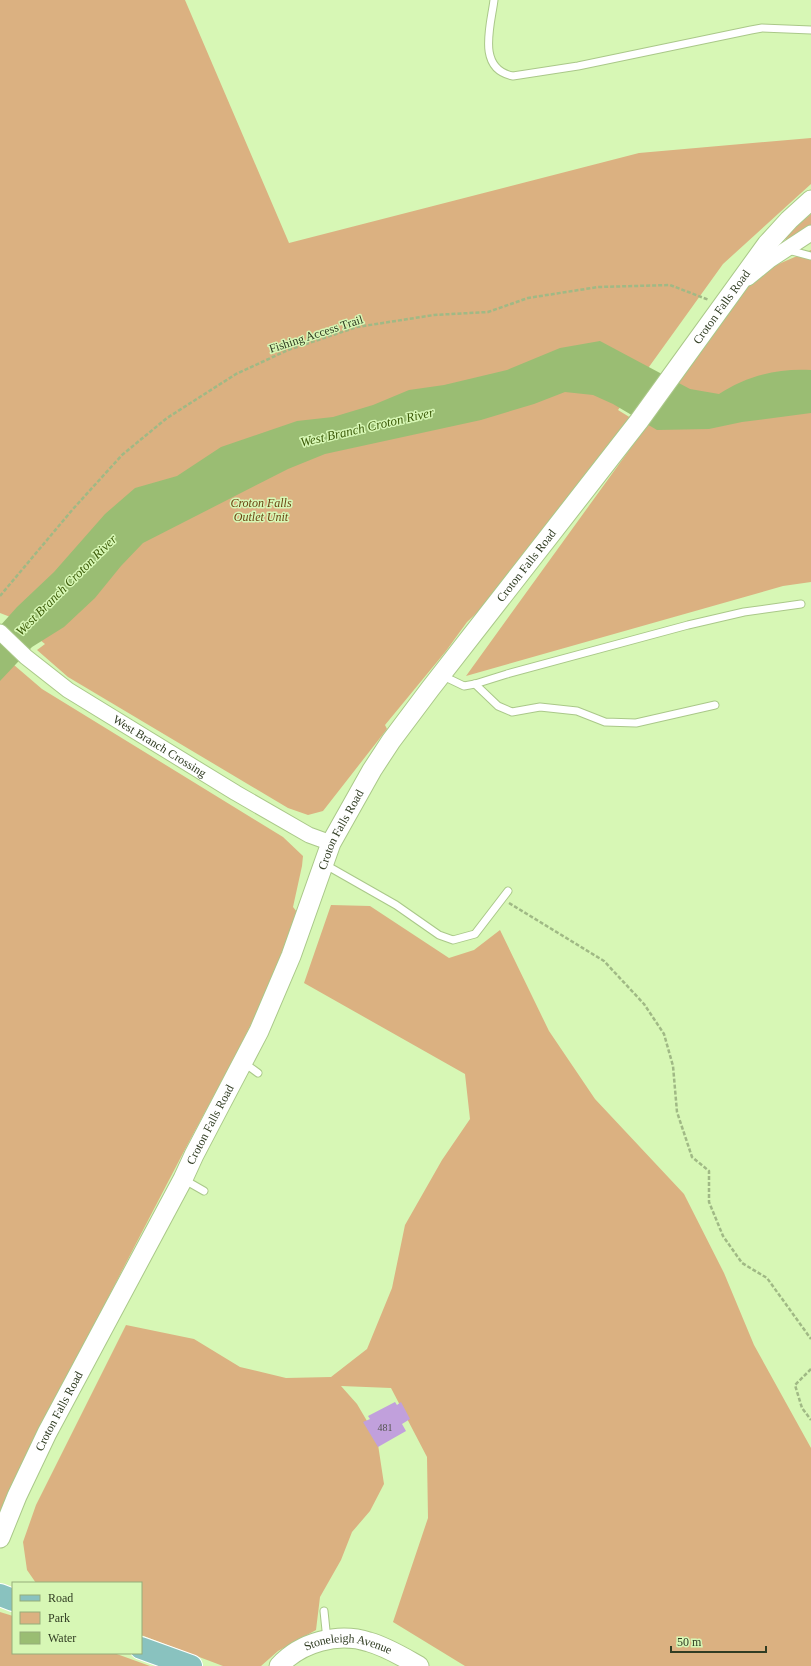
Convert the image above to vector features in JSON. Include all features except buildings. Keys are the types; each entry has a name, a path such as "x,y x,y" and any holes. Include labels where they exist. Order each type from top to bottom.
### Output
{"main road":[{"path":"0,1595 12,1600"},
{"path":"142,1648 191,1666"}],"street":[{"name":"Croton Falls Road","path":"0,1538 17,1496 47,1433 183,1179 194,1154 250,1068 259,1031 291,956 331,843 372,770 391,741 436,682 639,421 734,290 777,245 789,220 811,200"},
{"path":"777,245 811,233"},
{"name":"West Branch Crossing","path":"0,632 26,657 68,690 236,793 309,835 331,843"},
{"name":"Stoneleigh Avenue","path":"279,1666 295,1652 309,1645 338,1638 368,1642 384,1647 419,1666"}],"lane":[{"path":"494,0 487,46 497,68 507,75 513,76 578,66 752,30 811,30"},
{"path":"777,245 811,256"},
{"path":"436,682 464,686 475,684 688,625 744,612 801,604"},
{"path":"475,684 498,706 512,712 540,707 577,711 605,722 636,723 715,704"},
{"path":"324,864 396,905 439,935 453,940 475,934 508,891"},
{"path":"183,1179 204,1191"},
{"path":"324,1611 328,1640"}],"path":[{"name":"Fishing Access Trail","path":"0,596 73,509 122,455 168,418 236,374 288,350 357,328 434,315 488,312 528,298 598,287 670,285 723,305"},
{"path":"502,899 604,961 644,1004 664,1034 673,1066 677,1112 692,1157 709,1171 709,1202 724,1236 742,1264 766,1278 811,1339"},
{"path":"811,1369 795,1385 802,1408 811,1420"}],"green space":[{"name":"Croton Falls Outlet Unit","path":"0,0 185,0 289,243 639,153 811,138 811,184 723,264 618,410 631,418 483,607 467,622 446,651 385,725 387,729 323,811 308,815 288,808 68,677 37,650 45,644 13,618 0,613"},
{"path":"811,214 811,225 786,240 784,237"},
{"path":"811,250 811,582 783,586 466,676 747,287 774,266"},
{"path":"0,653 42,689 283,837 303,856 293,907 297,912 286,944 260,1007 89,1336 0,1517"},
{"path":"331,905 370,906 449,958 474,950 500,930 549,1031 595,1099 684,1194 724,1273 754,1345 811,1448 811,1666 465,1666 393,1622 428,1518 427,1457 391,1388 341,1386 357,1404 377,1438 384,1484 370,1511 352,1532 341,1560 320,1597 316,1630 278,1651 261,1666 223,1666 142,1635 142,1582 35,1582 27,1570 23,1542 36,1505 126,1325 194,1339 240,1367 286,1378 331,1377 367,1349 392,1288 405,1225 442,1160 470,1119 465,1074 304,983"},
{"path":"0,1612 12,1616 12,1654 117,1654 150,1666 0,1666"}],"water":[{"name":"West Branch Croton River","path":"600,341 690,389 719,394 740,382 763,374 786,370 811,370 811,413 742,422 709,429 657,430 613,404 593,395 565,392 534,404 481,420 325,454 288,469 143,543 121,566 95,598 64,627 32,647 0,681 0,626 17,607 54,572 105,514 135,488 177,476 221,447 297,421 333,417 373,405 409,390 444,385 507,370 560,348"}]}
